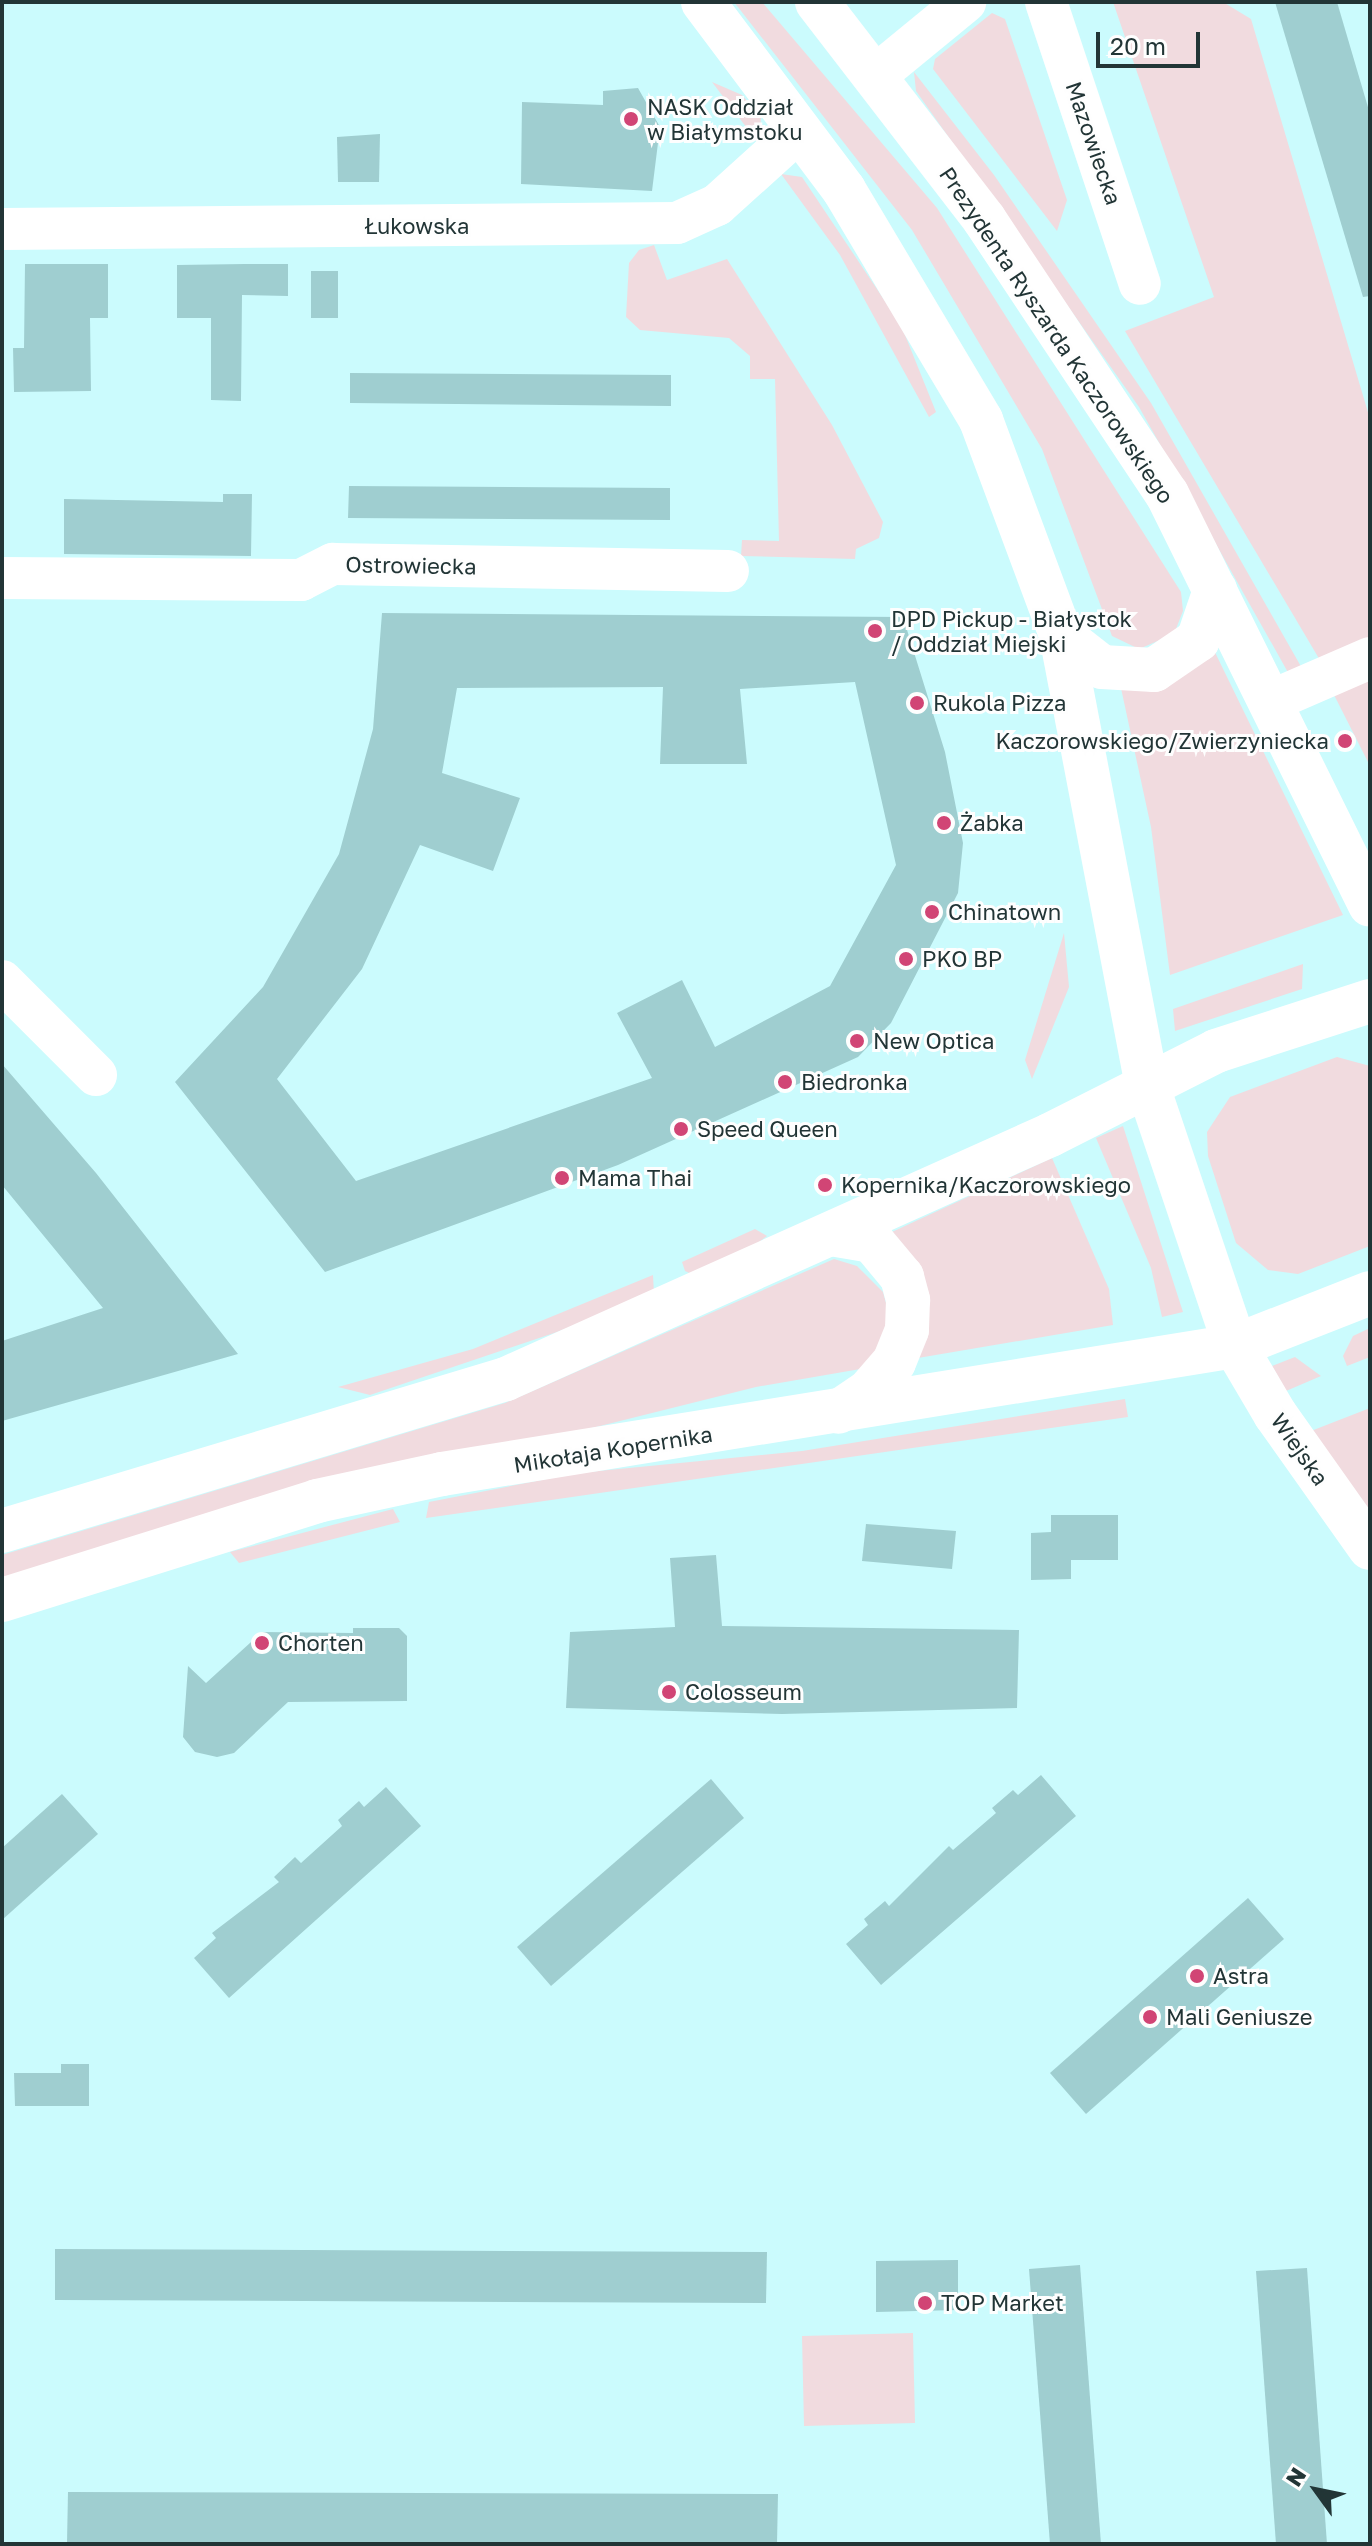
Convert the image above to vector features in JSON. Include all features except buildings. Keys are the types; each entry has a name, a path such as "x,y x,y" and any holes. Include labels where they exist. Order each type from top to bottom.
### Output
{"main road":[{"path":"703,2 844,190 981,420 1061,635 1147,1084"},
{"name":"Prezydenta Ryszarda Kaczorowskiego","path":"817,2 984,219 1167,494 1370,905"},
{"path":"1061,635 1102,667 1154,670 1198,640 1215,590"},
{"path":"2,1531 506,1379 831,1234 1147,1084 1295,1021 1370,1001"},
{"name":"Wiejska","path":"1147,1084 1235,1346 1280,1422 1370,1548"},
{"path":"831,1234 872,1241 890,1257 908,1300 907,1330 894,1362 869,1391 831,1416"},
{"name":"Mikołaja Kopernika","path":"2,1600 317,1501 442,1474 831,1416 1235,1346 1370,1293"}],"street":[{"path":"875,76 965,2"},
{"name":"Mazowiecka","path":"1046,2 1140,284"},
{"name":"Łukowska","path":"2,229 677,223 717,205 799,131"},
{"name":"Ostrowiecka","path":"2,578 301,580 333,564 728,571"},
{"path":"1271,701 1370,658"},
{"path":"2,981 96,1075"}],"shaded area":[{"path":"734,2 762,2 937,208 1181,592 1183,611 1174,634 1139,649 1112,636 1042,449 912,230"},
{"path":"1113,2 1223,2 1251,19 1370,419 1370,641 1324,667 1125,331 1214,297"},
{"path":"992,13 1005,19 1067,200 1057,231 933,69 935,59"},
{"path":"914,72 994,175 1151,403 1303,670 1290,676 1139,407 916,91"},
{"path":"712,82 742,95 761,117 759,144"},
{"path":"781,174 802,177 901,325 936,412 929,417 840,255"},
{"path":"654,245 667,280 727,259 832,425 883,522 879,538 856,549 855,559 741,556 742,540 779,541 775,379 750,379 750,356 729,338 640,330 626,317 629,263 639,250"},
{"path":"1209,640 1343,915 1170,975 1151,827 1119,679"},
{"path":"1370,668 1370,766 1329,685"},
{"path":"1064,933 1069,987 1032,1079 1025,1060"},
{"path":"1303,964 1302,989 1175,1031 1173,1009"},
{"path":"1337,1057 1370,1066 1370,1246 1298,1274 1268,1270 1236,1243 1208,1156 1207,1132 1230,1097"},
{"path":"1123,1126 1183,1312 1162,1317 1151,1268 1096,1138"},
{"path":"1052,1158 1109,1289 1113,1325 918,1358 879,1238"},
{"path":"755,1229 767,1236 746,1252 696,1276 685,1271 682,1262"},
{"path":"834,1259 857,1266 883,1292 892,1325 872,1367 756,1387 556,1437 323,1478 2,1579 2,1555 505,1403"},
{"path":"653,1275 654,1294 557,1332 370,1395 338,1387 473,1349"},
{"path":"1370,1328 1370,1357 1347,1366 1343,1356 1353,1336"},
{"path":"1295,1357 1321,1376 1286,1391 1272,1366"},
{"path":"1125,1399 1128,1417 426,1518 429,1502 578,1473 802,1451"},
{"path":"1370,1408 1370,1517 1311,1431"},
{"path":"393,1509 400,1522 239,1563 230,1552"},
{"path":"913,2333 915,2423 804,2426 802,2336"}],"place":[{"name":"NASK Oddział w Białymstoku","path":"631,119"},
{"name":"DPD Pickup - Białystok / Oddział Miejski","path":"875,631"},
{"name":"Rukola Pizza","path":"917,703"},
{"name":"Kaczorowskiego/Zwierzyniecka","path":"1345,741"},
{"name":"Żabka","path":"944,823"},
{"name":"Chinatown","path":"932,912"},
{"name":"PKO BP","path":"906,959"},
{"name":"New Optica","path":"857,1041"},
{"name":"Biedronka","path":"785,1082"},
{"name":"Speed Queen","path":"681,1129"},
{"name":"Mama Thai","path":"562,1178"},
{"name":"Kopernika/Kaczorowskiego","path":"825,1185"},
{"name":"Chorten","path":"262,1643"},
{"name":"Colosseum","path":"669,1692"},
{"name":"Astra","path":"1197,1976"},
{"name":"Mali Geniusze","path":"1150,2017"},
{"name":"TOP Market","path":"925,2303"}]}
